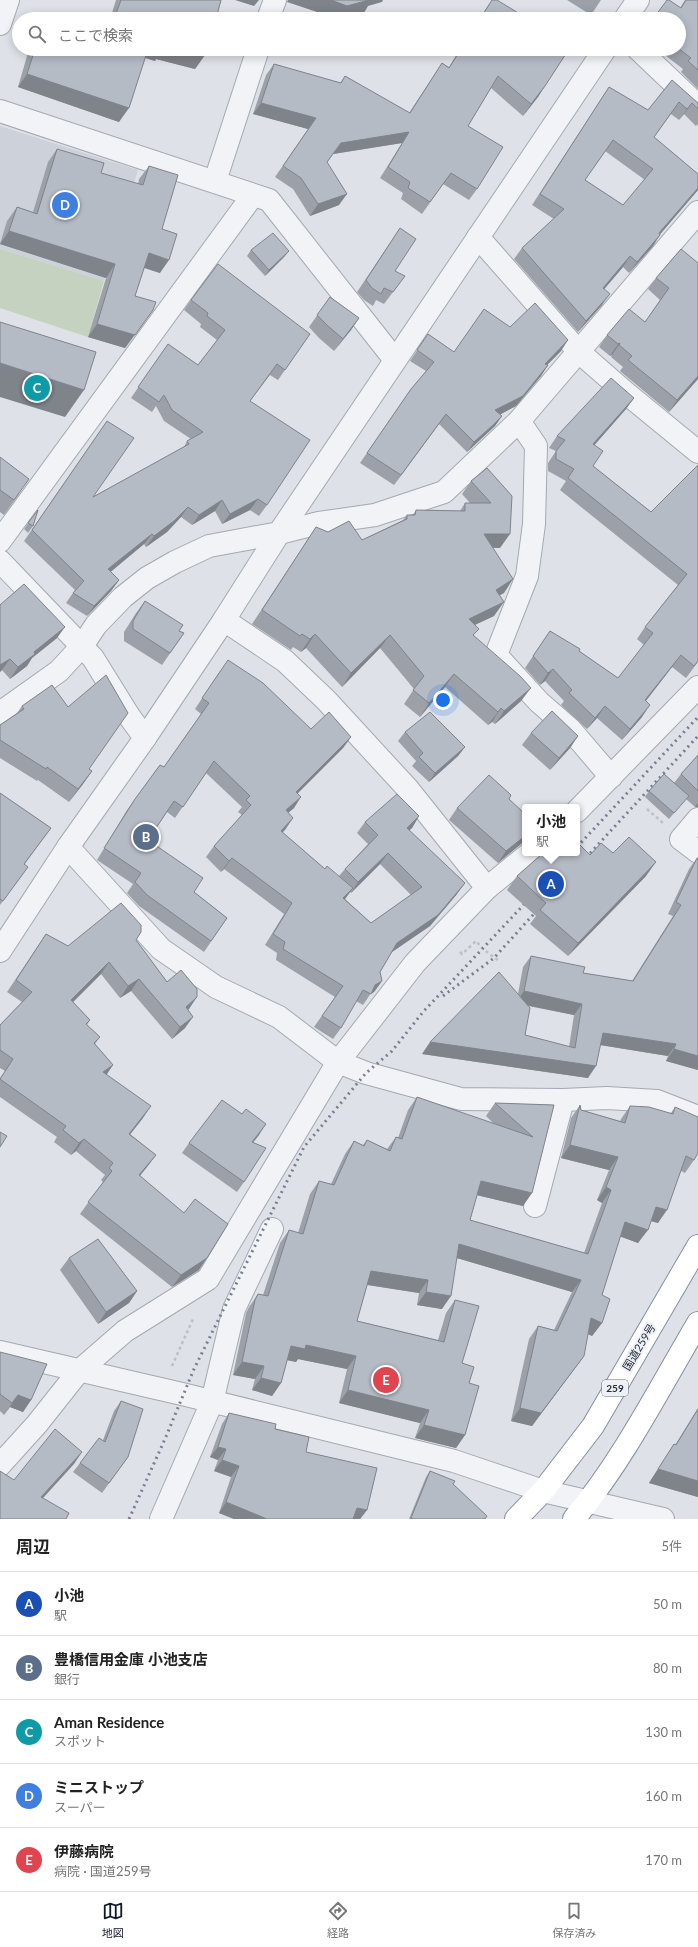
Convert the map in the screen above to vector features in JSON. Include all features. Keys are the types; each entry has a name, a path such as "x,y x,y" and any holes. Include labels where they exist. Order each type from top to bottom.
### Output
{"highway":[{"name":"国道259号","path":"516,1519 543,1490 593,1426 698,1246"},
{"path":"574,1519 589,1501 616,1462 698,1323"}],"street":[{"path":"0,24 8,0"},
{"path":"271,12 275,0"},
{"path":"630,12 638,0"},
{"path":"215,181 256,56"},
{"path":"0,951 68,847 145,738 224,620 279,533 600,56"},
{"path":"645,56 698,106"},
{"path":"0,112 215,181 269,200 395,360"},
{"path":"0,541 253,195"},
{"path":"0,713 59,671 82,646 96,625 123,597 146,578 209,546 279,533 319,523 374,515 444,492 519,421 698,212"},
{"path":"478,237 579,352 698,452"},
{"path":"519,421 536,446 534,524 527,576 496,655 540,702 570,729 611,777"},
{"path":"0,561 93,658 129,716 145,738"},
{"path":"224,620 285,661 326,700 408,789 487,888"},
{"path":"580,808 698,687"},
{"path":"698,819 680,839 698,852"},
{"path":"68,847 161,949 216,987 279,1017 338,1062 366,1073 461,1099 562,1100 607,1098 657,1101 698,1118"},
{"path":"0,1465 36,1424 78,1371 124,1331 208,1279 338,1062 415,963 487,888 526,856"},
{"path":"535,1206 562,1100"},
{"path":"161,1519 212,1402 234,1309 272,1229"},
{"path":"0,1352 162,1389 454,1461 543,1490 663,1519"}],"path":[{"path":"647,809 658,819"},
{"path":"443,934 462,954 476,940 483,949 499,961"},
{"path":"162,1389 195,1314"}],"shaded area":[{"path":"0,126 138,170 104,281 0,249"}],"green space":[{"path":"0,249 104,281 88,337 0,308"}],"building":[{"path":"121,0 221,0 218,12 117,12"},
{"path":"331,0 369,0 347,6"},
{"path":"492,0 497,0 517,12 484,12"},
{"path":"667,0 681,8 686,0 698,0 698,70 688,61 691,58 686,54 686,12 658,12"},
{"path":"33,56 146,56 129,108 27,74"},
{"path":"457,56 564,56 531,104 498,76 468,126 503,147 477,189 451,173 430,202 408,188 410,182 388,167 409,132 341,143 327,162 347,194 318,204 301,178 283,166 316,118 261,103 274,64 341,83 345,76 410,113 442,63 449,68"},
{"path":"672,80 698,103 698,109 692,103 687,109 679,102 654,137 698,174 698,188 659,233 660,235 637,262 630,256 603,288 610,294 586,321 522,248 564,209 540,194 609,87 648,110","holes":["613,140 653,169 623,205 585,180"]},
{"path":"57,149 104,163 101,173 143,185 149,166 178,175 162,229 177,234 169,260 149,253 135,296 156,302 153,310 135,335 97,324 115,264 9,231 17,207 37,214"},
{"path":"400,228 416,239 395,271 405,276 393,292 384,288 381,294 372,288 366,280"},
{"path":"273,233 289,251 269,270 251,250"},
{"path":"681,249 698,263 698,376 677,400 628,360 632,356 619,345 620,343 618,344 607,335 629,309 645,322 669,288 656,278"},
{"path":"218,264 310,334 285,370 277,364 250,401 310,440 267,505 258,499 230,514 222,500 199,515 188,507 174,521 154,536 152,534 108,569 119,580 94,606 73,593 84,581 32,530 107,421 134,438 93,497 189,444 187,441 203,432 172,410 164,395 159,402 138,387 168,344 198,365 225,330 207,316 208,313 191,300"},
{"path":"330,297 359,318 343,339 317,315"},
{"path":"535,303 568,340 545,364 548,365 523,396 495,410 502,416 492,426 474,442 446,414 401,475 367,453 411,389 434,362 417,350 428,334 454,352 484,309 510,327"},
{"path":"0,322 96,352 84,390 0,363"},
{"path":"611,378 634,398 593,444 603,451 593,466 651,512 698,465 698,661 694,666 681,655 645,700 650,705 630,729 605,706 595,718 569,693 572,690 553,669 548,673 533,656 550,631 580,649 579,651 618,678 653,633 645,627 687,574 568,478 574,469 556,459 556,451 565,440 557,436"},
{"path":"0,457 29,479 14,500 0,490"},
{"path":"487,468 512,496 510,534 484,534 513,579 496,590 504,602 469,619 479,629 473,635 520,676 531,688 504,711 501,708 498,712 454,674 429,703 413,690 424,676 390,635 351,673 315,634 310,639 302,634 300,636 262,610 316,527 328,532 349,521 362,540 407,519 407,515 415,515 416,510 465,511 465,503 491,503 471,481"},
{"path":"38,510 33,526 28,523"},
{"path":"24,584 65,627 18,667 10,659 0,665 0,605"},
{"path":"145,601 183,625 179,631 184,633 170,653 133,629 133,621"},
{"path":"228,660 263,683 311,729 329,712 351,737 296,792 301,797 286,810 293,818 281,831 325,869 327,866 353,888 343,898 371,923 422,887 388,853 358,882 345,869 378,835 365,822 397,794 419,816 407,828 465,883 438,915 397,943 380,972 382,981 375,985 371,994 363,990 341,1028 322,1016 343,986 283,949 285,942 273,934 292,903 232,858 229,861 214,846 251,805 246,800 250,796 214,761 183,807 174,801 148,840 203,878 194,892 227,918 211,941 147,895 135,882 141,873 104,848 135,799 160,765 164,767 209,703 202,698"},
{"path":"106,675 128,713 89,769 92,771 78,789 47,767 46,769 0,740 0,725 24,709 22,706 52,685 68,707"},
{"path":"552,711 578,736 559,758 531,733"},
{"path":"430,712 465,747 435,773 419,757 423,753 405,732"},
{"path":"698,755 698,791 681,774"},
{"path":"664,774 689,796 674,813 649,791"},
{"path":"489,775 511,795 509,799 522,811 522,838 506,851 457,808"},
{"path":"0,793 51,828 24,864 28,867 3,901 0,899"},
{"path":"629,837 656,862 578,943 540,910 546,903 517,876 540,856 580,856 580,845 590,855 601,843 613,853"},
{"path":"697,858 698,1056 674,1049 676,1044 603,1033 596,1066 430,1042 499,972 530,1008 525,1035 575,1048 582,1004 524,991 531,956 585,967 583,973 633,981 681,905 676,902"},
{"path":"121,903 141,925 141,932 136,940 167,982 181,970 197,989 197,997 186,1007 193,1017 180,1027 139,979 128,986 109,962 71,1000 90,1020 86,1024 100,1037 94,1043 113,1065 103,1072 151,1106 129,1134 156,1155 139,1175 184,1213 195,1199 228,1224 207,1258 181,1275 88,1202 112,1171 109,1168 113,1163 84,1139 79,1143 63,1130 66,1126 0,1079 13,1059 0,1050 0,1025 32,992 16,980 46,934 68,946"},
{"path":"417,1097 533,1137 495,1103 554,1105 532,1193 481,1181 470,1220 588,1254 611,1190 606,1187 618,1157 570,1145 580,1105 581,1110 625,1123 630,1106 649,1107 673,1114 675,1107 698,1117 698,1153 694,1160 686,1156 667,1210 656,1207 648,1230 625,1222 602,1295 610,1299 602,1323 591,1318 584,1356 541,1413 520,1408 538,1326 557,1331 581,1280 459,1244 451,1296 426,1292 428,1280 371,1271 357,1321 444,1342 455,1300 479,1306 462,1363 474,1367 469,1383 479,1386 465,1435 424,1425 429,1410 348,1390 356,1356 306,1345 305,1349 291,1346 281,1383 261,1378 264,1366 242,1362 255,1300 258,1294 268,1296 289,1230 303,1234 319,1181 334,1185 354,1141 364,1146 367,1140 390,1151 396,1137 402,1139"},
{"path":"222,1100 242,1114 246,1109 266,1124 252,1142 266,1148 244,1182 189,1143"},
{"path":"0,1132 7,1136 0,1147"},
{"path":"98,1239 137,1291 106,1312 69,1258"},
{"path":"0,1352 47,1364 31,1400 18,1395 12,1403 0,1394"},
{"path":"121,1401 143,1409 128,1457 109,1483 80,1463 99,1438 105,1442"},
{"path":"698,1409 698,1481 658,1469 674,1444 676,1445"},
{"path":"229,1413 276,1424 275,1429 309,1437 306,1452 377,1468 367,1510 357,1508 353,1519 267,1519 226,1502 239,1466 222,1460 226,1449 218,1447"},
{"path":"55,1429 82,1452 41,1497 69,1513 66,1519 0,1519 0,1471 14,1480"},
{"path":"430,1471 455,1481 453,1484 487,1516 485,1519 411,1518"}],"railway":[{"path":"580,844 698,717"},
{"path":"582,862 698,736"},
{"path":"129,1519 165,1439 194,1369 304,1147 366,1073 392,1051 423,1012 531,897"},
{"path":"443,996 494,958 541,906"}],"place":[{"name":"ミニストップ","path":"65,205"},
{"name":"Aman Residence","path":"37,388"},
{"name":"豊橋信用金庫 小池支店","path":"146,837"},
{"name":"小池","path":"551,884"},
{"name":"伊藤病院","path":"386,1380"}]}
